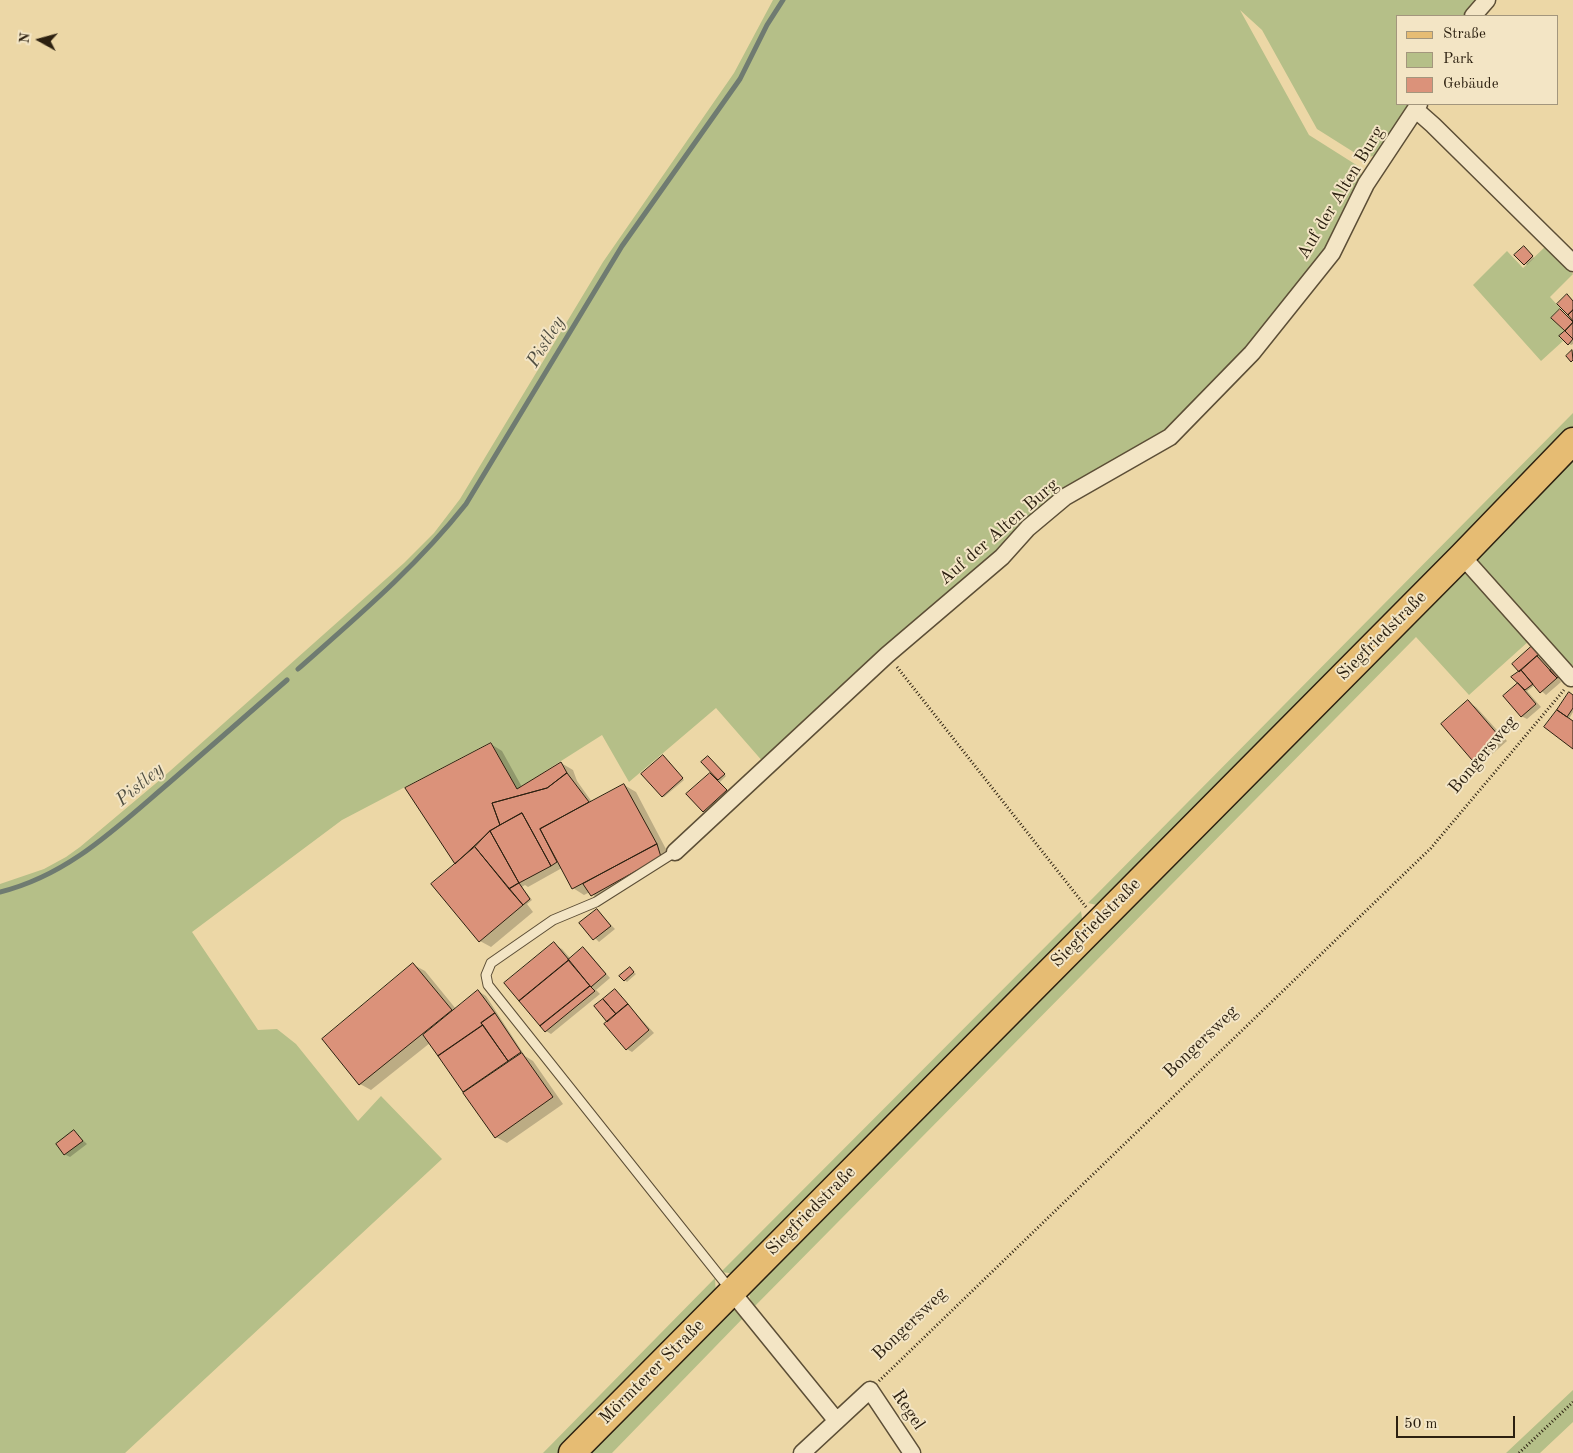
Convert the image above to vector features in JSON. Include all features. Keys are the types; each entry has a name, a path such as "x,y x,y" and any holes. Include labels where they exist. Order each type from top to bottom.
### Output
{"main road":[{"name":"Siegfriedstraße","path":"732,1292 1097,921 1462,556 1573,441"},
{"name":"Mörmterer Straße","path":"572,1453 732,1292"}],"street":[{"path":"1475,15 1487,0"},
{"name":"Auf der Alten Burg","path":"675,852 887,655 1002,557 1028,528 1065,497 1170,437 1252,353 1332,253 1366,184 1417,107 1573,263"},
{"path":"1462,556 1571,678"},
{"path":"732,1292 836,1420"},
{"path":"802,1453 870,1390"},
{"name":"Regel","path":"870,1390 912,1453"}],"lane":[{"path":"675,852 596,902 553,920 490,963 486,975 488,985 732,1292"}],"path":[{"path":"887,655 1097,921"},
{"name":"Bongersweg","path":"870,1390 1431,848 1560,695 1571,678"},
{"path":"1519,1453 1573,1402"}],"green space":[{"path":"773,0 1482,0 1470,15 1396,15 1396,105 1412,105 1379,155 1363,158 1317,129 1262,30 1240,10 1309,135 1358,166 1363,181 1328,250 1294,297 1168,432 1063,493 764,763 716,708 629,782 602,735 517,789 491,742 342,820 192,932 258,1030 277,1029 296,1044 358,1121 381,1096 442,1159 125,1453 0,1453 0,884 44,869 80,847 161,779 404,563 434,533 460,499 603,262 734,73"},
{"path":"1547,245 1573,274 1550,297 1560,308 1551,317 1564,331 1559,337 1563,341 1541,361 1473,285 1507,251 1523,268"},
{"path":"1573,413 1573,428 1101,906 1088,903"},
{"path":"1573,453 1573,665 1564,665 1481,571 1476,549"},
{"path":"1460,569 1475,577 1530,640 1469,695 1416,637 752,1309 748,1288"},
{"path":"1081,911 1083,925 737,1274 721,1272"},
{"path":"715,1278 716,1295 560,1453 543,1453"},
{"path":"730,1307 747,1314 612,1453 585,1453"},
{"path":"1573,1390 1573,1422 1540,1453 1506,1453"}],"building":[{"path":"1524,246 1533,256 1524,265 1514,255"},
{"path":"1567,294 1573,301 1573,310 1568,315 1557,304"},
{"path":"1560,309 1573,322 1565,331 1551,318"},
{"path":"1573,310 1573,321 1568,315"},
{"path":"1573,323 1573,339 1565,331"},
{"path":"1565,331 1573,339 1568,345 1559,336"},
{"path":"1572,350 1573,360 1571,362 1566,356"},
{"path":"1532,646 1539,654 1519,672 1512,664"},
{"path":"1537,656 1557,678 1540,693 1521,670"},
{"path":"1554,667 1561,675 1557,678 1550,671"},
{"path":"1521,670 1533,684 1525,690 1511,677"},
{"path":"1518,683 1536,704 1521,717 1503,696"},
{"path":"1569,692 1573,695 1573,708 1567,717 1557,710"},
{"path":"1468,700 1499,736 1472,760 1441,724"},
{"path":"1557,710 1573,721 1573,749 1544,727"},
{"path":"491,743 517,789 561,762 567,773 547,788 492,803 500,825 490,831 455,864 405,788"},
{"path":"663,755 683,778 662,797 641,774"},
{"path":"708,756 725,774 718,780 701,762"},
{"path":"567,773 589,802 540,829 557,862 551,866 522,813 500,825 492,803 547,788"},
{"path":"710,773 727,790 703,812 686,794"},
{"path":"624,784 657,844 572,889 540,829"},
{"path":"522,813 551,866 519,883 490,831"},
{"path":"490,831 519,883 509,889 475,847"},
{"path":"657,844 661,857 591,896 583,884"},
{"path":"475,847 523,905 479,942 431,884"},
{"path":"519,883 530,899 523,905 509,889"},
{"path":"597,909 611,926 593,940 579,923"},
{"path":"554,942 569,960 519,1001 504,983"},
{"path":"583,947 606,974 591,987 568,960"},
{"path":"569,960 590,986 540,1026 519,1001"},
{"path":"413,963 452,1010 359,1085 322,1039"},
{"path":"630,967 634,972 624,981 619,976"},
{"path":"590,986 595,991 545,1032 540,1026"},
{"path":"615,989 628,1004 616,1014 603,999"},
{"path":"478,990 495,1013 481,1023 483,1025 438,1056 423,1035"},
{"path":"603,999 616,1014 607,1022 594,1006"},
{"path":"628,1004 649,1030 626,1050 604,1024"},
{"path":"495,1013 521,1052 508,1061 481,1023"},
{"path":"483,1025 508,1061 463,1092 438,1056"},
{"path":"522,1053 553,1097 495,1138 463,1093"},
{"path":"74,1130 83,1141 64,1155 56,1144"}],"waterway":[{"name":"Pistley","path":"298,669 407,570 466,504 622,246 740,79 767,25 783,0"},
{"name":"Pistley","path":"0,892 48,874 91,848 131,816 287,680"}]}
